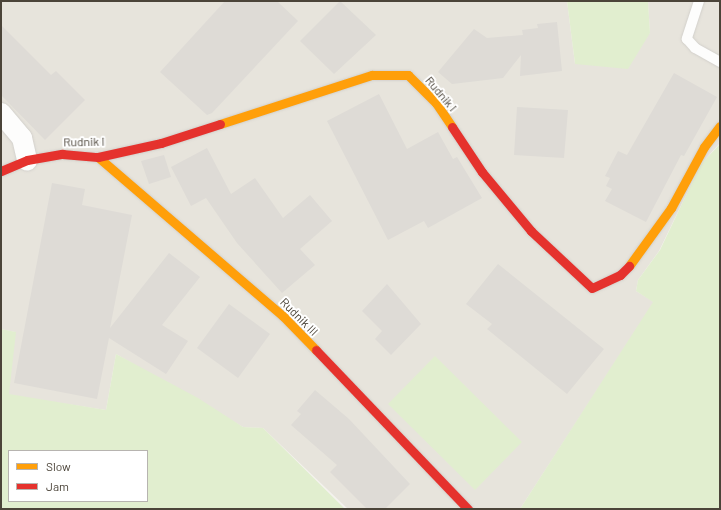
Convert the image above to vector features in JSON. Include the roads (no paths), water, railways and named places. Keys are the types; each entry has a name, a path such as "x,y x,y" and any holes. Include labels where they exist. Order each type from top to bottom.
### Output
{"street":[{"name":"Rudnik I","path":"1,170 27,160 62,154 98,157 161,143 372,75 408,75 436,103 482,172 531,231 592,288 620,275 637,259 670,208 704,147 720,126"},
{"path":"1,113 22,138 27,160"},
{"name":"Rudnik III","path":"98,157 283,316 468,509"}],"lane":[{"path":"699,1 687,39 695,48 720,62"}]}
